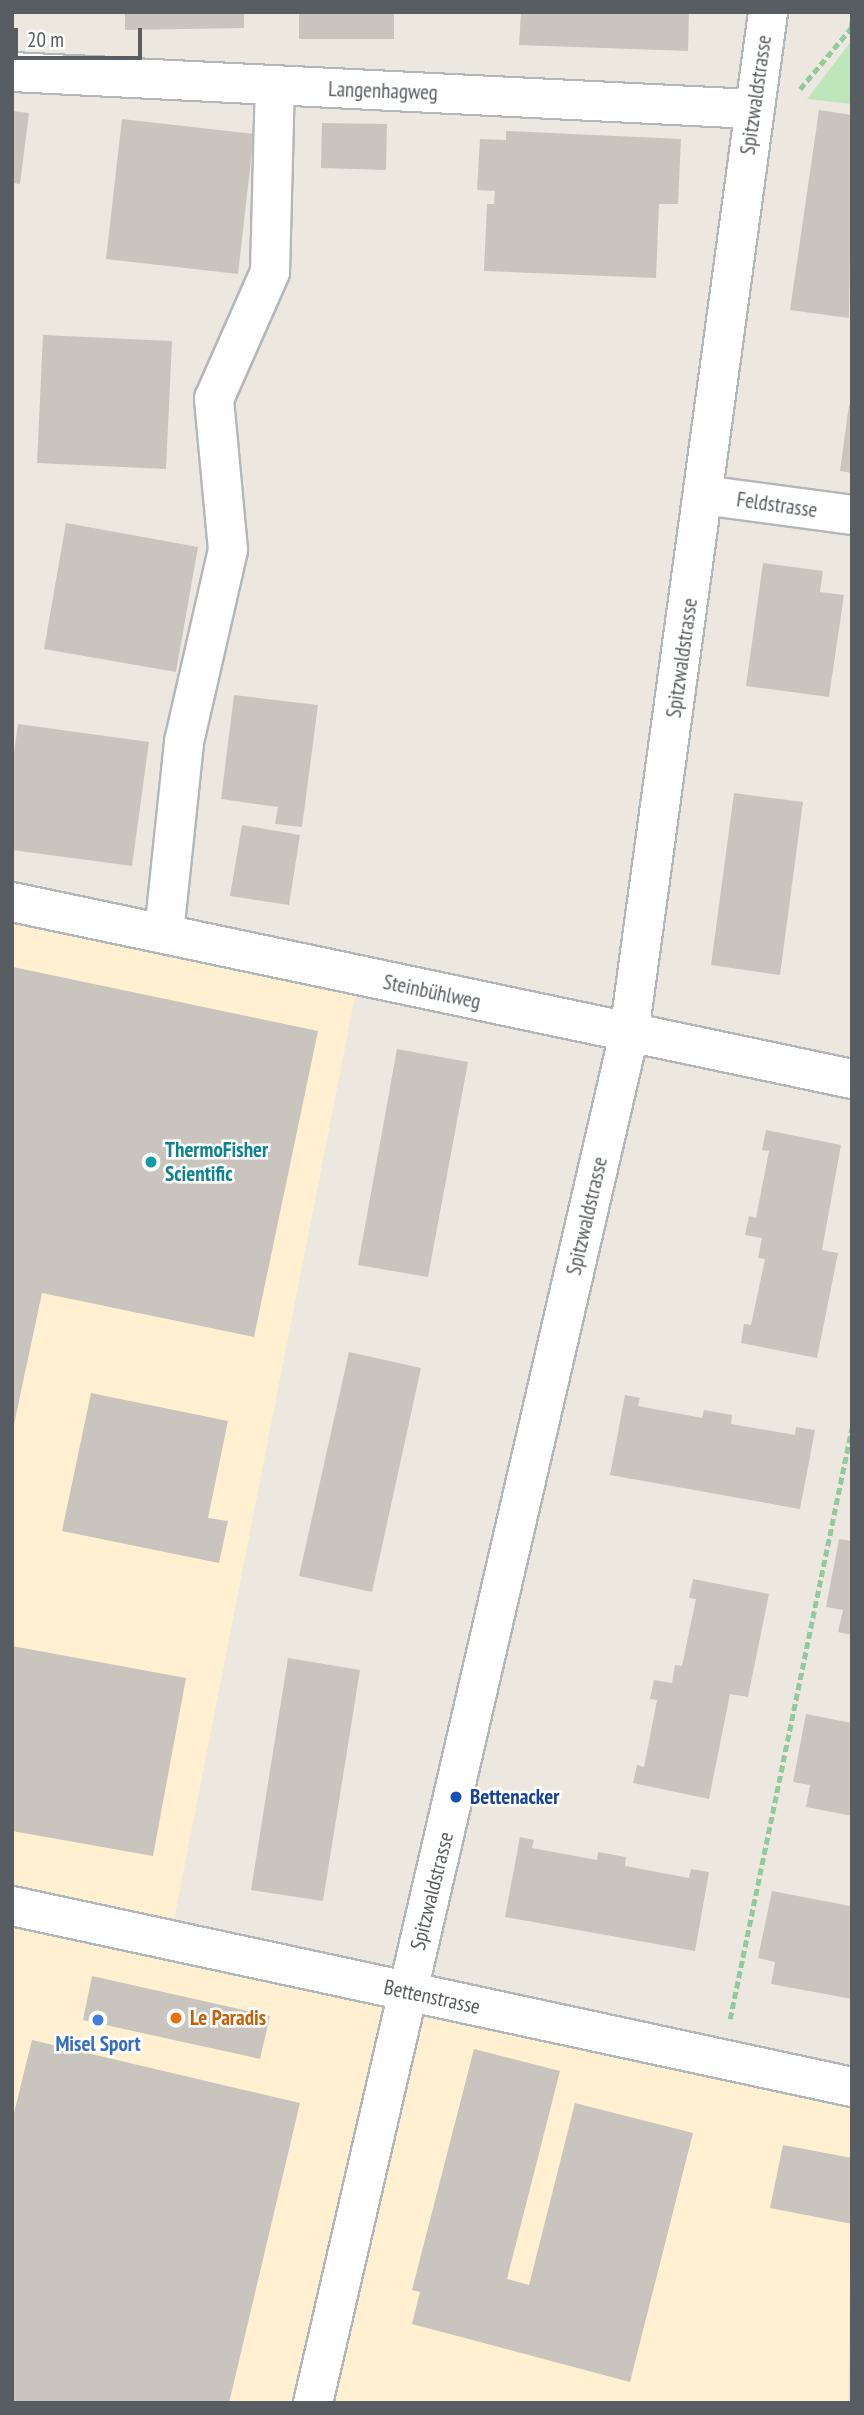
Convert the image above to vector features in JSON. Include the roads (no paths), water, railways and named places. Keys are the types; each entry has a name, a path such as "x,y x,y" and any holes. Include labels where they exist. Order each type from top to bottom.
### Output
{"street":[{"name":"Spitzwaldstrasse","path":"313,2403 407,1992 456,1797 629,1034 768,12"},
{"name":"Langenhagweg","path":"12,72 753,109"},
{"path":"164,933 184,742 228,551 214,399 270,272 275,86"},
{"name":"Feldstrasse","path":"703,495 852,515"},
{"name":"Steinbühlweg","path":"12,902 852,1079"},
{"name":"Bettenstrasse","path":"12,1906 852,2087"}],"place":[{"name":"ThermoFisher Scientific","path":"151,1162"},
{"name":"Bettenacker","path":"456,1797"},
{"name":"Le Paradis","path":"176,2018"},
{"name":"Misel Sport","path":"98,2020"}]}
